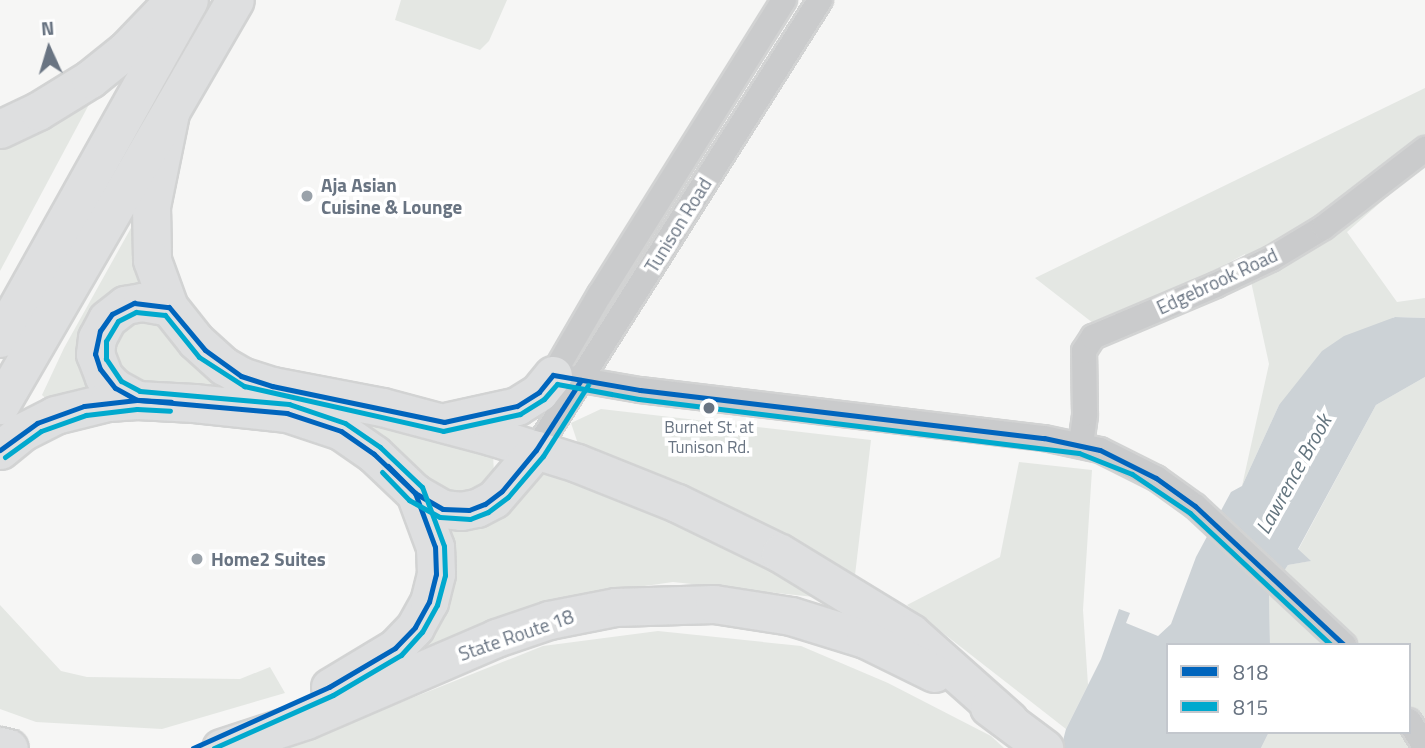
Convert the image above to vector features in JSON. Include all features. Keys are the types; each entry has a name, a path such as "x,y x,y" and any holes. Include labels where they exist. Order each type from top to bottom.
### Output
{"highway":[{"path":"0,129 38,111 90,79 126,50 174,0"},
{"path":"0,338 189,0"},
{"path":"0,405 235,0"},
{"path":"170,113 149,236 155,271 169,307 205,350 247,378 444,422 536,450 677,502 813,571 911,633 1009,720"},
{"path":"137,400 115,388 104,377 97,362 97,338 107,319 125,305 142,302 169,307"},
{"path":"444,422 517,406 567,377"},
{"path":"0,450 22,432 55,415 84,406 137,400 233,406 305,417 356,441 389,467 415,493 443,509 461,511 477,508 502,491 536,450"},
{"path":"193,748 352,676 383,657 405,639 423,615 436,574 432,534 415,493"},
{"name":"State Route 18","path":"221,748 306,720 496,638 595,610 663,604 714,604 761,610 842,630 913,662 1009,720 1044,748"},
{"path":"0,746 9,748"}],"street":[{"name":"Tunison Road","path":"536,450 567,377 673,178 785,0"},
{"name":"Tunison Road","path":"567,377 697,194 820,0"},
{"name":"Edgebrook Road","path":"1081,444 1085,414 1084,351 1093,337 1271,259 1324,227 1425,149"},
{"path":"673,178 697,194"},
{"path":"567,377 1081,444 1118,457 1156,478 1210,519 1343,643"},
{"path":"1411,724 1425,747"}],"shaded area":[{"path":"401,0 507,0 489,41 480,50 395,20"},
{"path":"1425,88 1425,163 1347,232 1397,302 1425,298 1425,318 1394,317 1279,405 1242,486 1269,364 1245,254 1102,330 1035,278"},
{"path":"93,97 0,271 0,142"},
{"path":"141,210 150,292 119,296 104,391 51,403 42,395 64,348"},
{"path":"152,316 250,393 137,389 112,370 114,330 121,322"},
{"path":"1425,377 1425,748 1261,748 1268,734 1411,734 1411,643 1270,643 1269,594 1288,565 1310,561 1298,550 1376,405"},
{"path":"601,409 871,440 855,575 701,492 579,447 571,423"},
{"path":"329,412 493,454 494,474 476,494 448,499"},
{"path":"1019,462 1092,470 1083,610 1088,685 1066,729 907,605 1000,557"},
{"path":"539,466 681,517 824,598 673,582 552,599 380,667 447,522"},
{"path":"0,605 61,671 87,677 240,679 270,667 285,693 162,729 36,722 0,709"},
{"path":"658,631 801,646 888,683 991,736 1004,748 286,748 543,646"}],"water":[{"name":"Lawrence Brook","path":"1395,317 1425,318 1425,377 1376,405 1298,549 1311,561 1288,565 1269,594 1270,643 1166,643 1166,734 1268,734 1261,748 1061,748 1066,729 1101,659 1119,609 1130,613 1126,623 1158,636 1171,624 1196,557 1231,492 1242,486 1279,405 1322,351 1344,336"}],"transit line":[{"name":"818","path":"193,748 329,687 395,648 415,627 429,602 436,574 435,547 415,493 374,454 341,431 287,413 137,400 115,388 100,369 95,354 100,331 112,314 134,303 169,307 205,350 241,376 272,386 444,422 517,406 539,392 553,375"},
{"name":"815","path":"214,748 333,695 401,655 422,632 437,605 445,575 444,546 422,487 380,447 345,423 289,404 140,391 121,381 106,359 106,341 118,321 136,312 165,315 199,357 244,386 443,431 520,414 544,399 557,384 639,399 1079,453 1132,474 1190,513 1329,643"},
{"name":"818","path":"553,375 640,390 1044,438 1100,450 1156,478 1195,506 1342,643"},
{"name":"818","path":"388,466 415,493 443,509 469,510 485,504 502,491 536,450 581,380"},
{"name":"815","path":"382,472 409,500 440,517 470,519 488,512 508,497 543,456 588,385"},
{"name":"818","path":"0,450 37,423 84,406 137,400 171,402"},
{"name":"815","path":"5,457 41,431 86,415 137,409 170,411"}],"place":[{"name":"Aja Asian Cuisine & Lounge","path":"307,196"},
{"name":"Burnet St. at Tunison Rd.","path":"709,408"},
{"name":"Home2 Suites","path":"197,559"}]}
